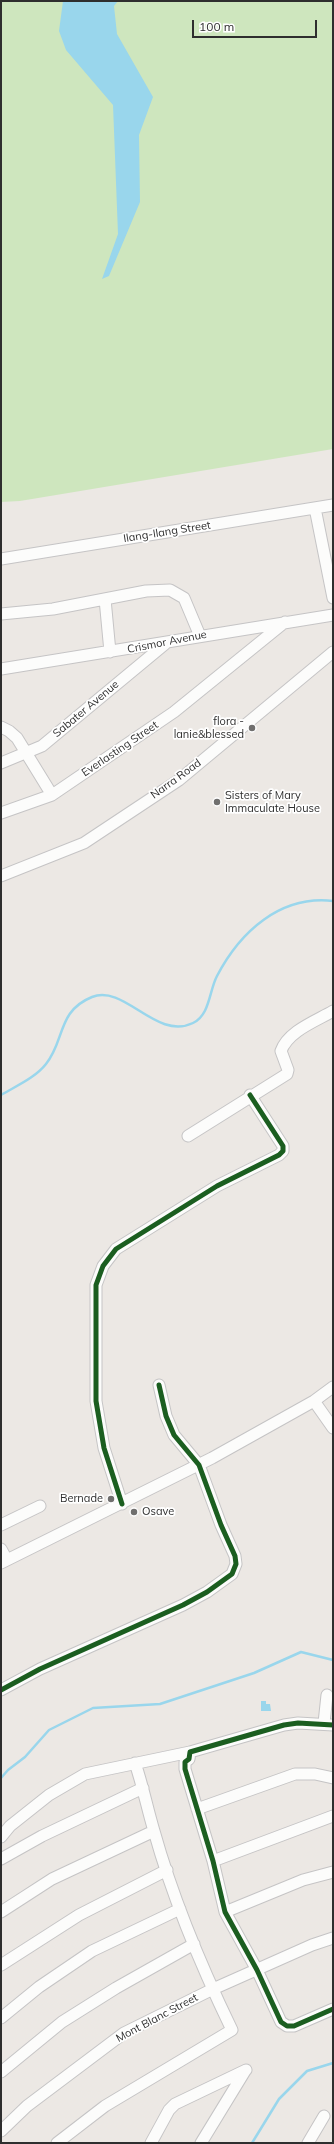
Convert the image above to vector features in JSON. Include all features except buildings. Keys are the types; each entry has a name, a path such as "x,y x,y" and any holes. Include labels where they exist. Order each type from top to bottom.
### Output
{"street":[{"name":"Ilang-Ilang Street","path":"1,559 333,505"},
{"path":"315,508 333,598"},
{"path":"1,614 53,609 146,591 170,590 184,598 200,636"},
{"path":"105,599 110,652"},
{"name":"Crismor Avenue","path":"1,669 165,644 200,636 333,615"},
{"name":"Everlasting Street","path":"1,813 52,795 174,712 286,622"},
{"name":"Sabater Avenue","path":"1,763 27,754 42,746 165,644"},
{"name":"Narra Road","path":"1,876 84,843 160,792 210,754 333,652"},
{"path":"1,727 9,731 17,738 52,795"},
{"path":"188,1136 250,1095 287,1074 288,1070 281,1051 284,1043 294,1034 333,1012"},
{"path":"122,1504 104,1448 96,1401 96,1285 103,1266 116,1249 217,1186 279,1155 283,1151 283,1146 250,1095"},
{"path":"1,1690 40,1669 182,1605 213,1588 232,1574 236,1564 235,1556 220,1525 199,1465 174,1435 166,1416 159,1385"},
{"path":"1,1549 4,1562 199,1465 314,1401 333,1387"},
{"path":"314,1401 333,1428"},
{"path":"1,1525 40,1506"},
{"path":"1,1837 10,1826 49,1794 85,1774 190,1752 271,1727 298,1723 328,1724 327,1694"},
{"path":"190,1752 189,1759 185,1762 185,1769 213,1861 225,1912 257,1970 281,2022 287,2026 294,2026 333,2009"},
{"path":"57,2143 105,2106 232,2030 213,1990 180,1909 154,1831 135,1763"},
{"path":"197,1809 295,1774 315,1774 333,1778"},
{"path":"1,1859 42,1836 143,1788"},
{"path":"213,1861 333,1816"},
{"path":"1,1912 52,1879 154,1831"},
{"path":"1,1965 79,1915 167,1870"},
{"path":"225,1912 303,1880 333,1872"},
{"path":"1,2018 39,1987 92,1951 180,1909"},
{"name":"Mont Blanc Street","path":"1,2131 27,2106 124,2033 213,1990 312,1945 333,1938"},
{"path":"1,2072 62,2022 116,1988 194,1944"},
{"path":"152,2143 169,2110 175,2104 246,2070 201,2143"},
{"path":"308,2143 324,2116"}],"green space":[{"path":"1,1 333,1 333,449 20,501 1,502"}],"water":[{"path":"63,1 118,1 114,6 117,34 153,97 139,135 140,202 109,276 102,279 118,234 113,105 66,50 59,31"},
{"path":"261,1701 266,1701 266,1704 270,1704 271,1711 261,1711"}],"waterway":[{"path":"1,1095 31,1078 42,1069 52,1055 67,1018 81,1003 92,997 104,995 116,998 129,1004 166,1025 179,1027 193,1023 199,1019 206,1009 214,982 226,960 250,931 279,910 296,904 314,901 333,901"},
{"path":"1,1778 8,1770 25,1757 49,1730 93,1708 160,1704 254,1673 301,1652 333,1660"},
{"path":"252,2143 279,2099 307,2071 333,2063"}],"cycle path":[{"path":"122,1504 104,1448 96,1401 96,1285 103,1266 116,1249 217,1186 279,1155 283,1151 283,1146 250,1095"},
{"path":"1,1690 40,1669 183,1605 207,1592 232,1574 236,1564 235,1556 221,1525 199,1465 174,1435 166,1416 159,1385"},
{"path":"333,1725 298,1723 284,1725 190,1752 189,1759 185,1762 185,1769 213,1861 225,1912 257,1970 281,2022 287,2026 294,2026 333,2009"}],"place":[{"name":"flora - lanie&blessed","path":"252,728"},
{"name":"Sisters of Mary Immaculate House","path":"217,802"},
{"name":"Bernade","path":"111,1499"},
{"name":"Osave","path":"134,1512"}]}
